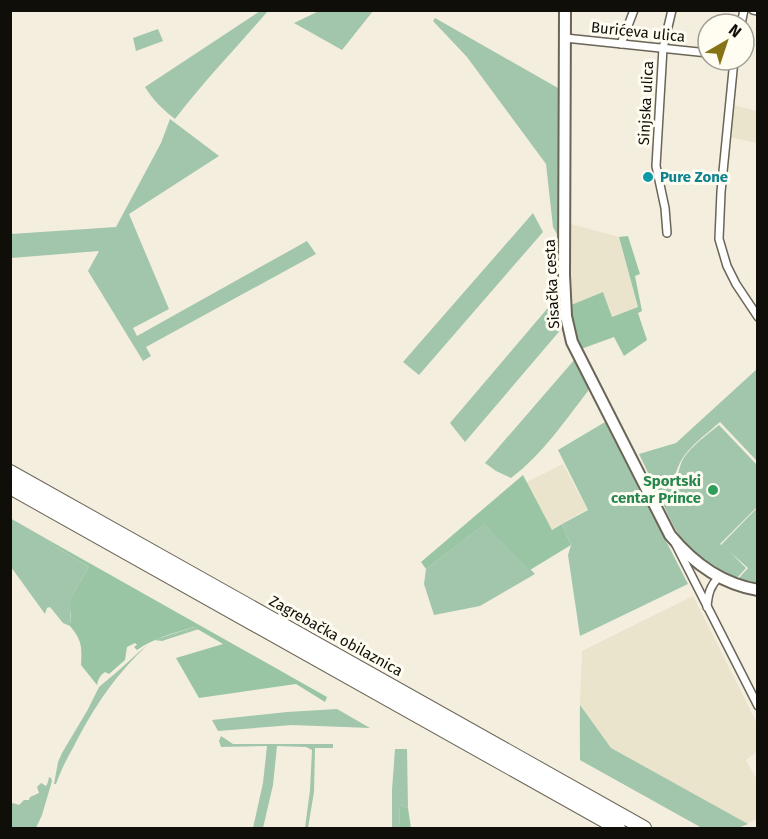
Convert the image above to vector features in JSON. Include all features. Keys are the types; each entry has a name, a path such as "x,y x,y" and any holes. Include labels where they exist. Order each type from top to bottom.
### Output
{"highway":[{"name":"Zagrebačka obilaznica","path":"10,472 644,828"},
{"name":"Zagrebačka obilaznica","path":"10,487 618,828"}],"main road":[{"name":"Sisačka cesta","path":"565,10 564,274 567,329 582,364 670,535 694,560 719,577 758,590"}],"street":[{"path":"621,45 634,10"},
{"name":"Sinjska ulica","path":"668,233 656,166 663,48 672,10"},
{"name":"Burićeva ulica","path":"565,38 696,52"},
{"path":"733,72 721,192 719,239 727,266 758,317"},
{"path":"670,535 758,706"},
{"path":"707,607 710,588 719,577"}],"shaded area":[{"path":"734,105 757,111 757,143 729,137"},
{"path":"571,224 619,237 638,307 612,317 603,292 571,305"},
{"path":"563,464 587,509 551,530 525,483"},
{"path":"693,596 757,723 757,752 746,760 757,780 757,819 738,828 702,828 580,760 582,651"}],"green space":[{"path":"260,11 268,11 175,119 162,108 145,87"},
{"path":"319,11 373,11 342,50 294,23"},
{"path":"435,18 558,88 559,238 553,227 546,164 467,57 433,21"},
{"path":"158,29 163,41 136,51 133,38"},
{"path":"170,119 219,156 129,214 169,309 133,328 137,336 307,241 316,254 146,347 151,356 143,361 88,271 99,251 11,258 11,234 116,227 161,143"},
{"path":"533,213 543,232 419,375 403,362"},
{"path":"628,236 640,274 635,276 642,311 638,313 647,340 624,356 614,337 581,349 575,335 571,305 603,292 612,317 638,307 619,237"},
{"path":"558,296 563,327 465,442 450,423"},
{"path":"575,359 588,384 588,391 543,449 511,478 485,463"},
{"name":"Sportski centar Prince","path":"757,369 757,461 720,422 685,454 674,481 687,454 719,425 757,465 757,507 720,544 757,508 757,584 738,579 748,568 730,552 746,568 737,578 704,559 682,539 662,502 667,494 661,500 639,454 676,443"},
{"path":"605,422 688,584 580,636 568,555 571,545 562,524 588,510 558,450"},
{"path":"523,475 552,530 562,524 571,545 530,570 485,524 426,569 421,562"},
{"path":"10,518 89,567 74,592 70,626 63,623 50,607 47,608 45,614 11,567"},
{"path":"486,523 535,574 480,606 434,615 424,584 426,569"},
{"path":"52,542 327,697 325,702 296,684 199,698 176,658 223,644 194,627 157,639 137,650 134,647 137,645 135,643 127,647 125,660 109,674 103,673 97,685 81,665 80,644 70,626 71,602 74,592 89,567 51,544"},
{"path":"194,627 199,629 162,641 154,640"},
{"path":"148,645 126,667 97,705 54,784 62,753 99,687"},
{"path":"580,705 611,748 748,824 738,828 702,828 580,760"},
{"path":"337,709 370,728 292,725 218,731 212,720 287,712"},
{"path":"221,736 233,744 333,744 333,748 315,748 314,792 308,828 305,828 312,750 306,747 277,746 273,785 263,828 253,828 263,783 267,746 221,747 219,741"},
{"path":"395,749 407,749 408,808 399,804 400,828 392,828"},
{"path":"49,777 52,781 36,828 11,828 11,805 13,803 19,805 39,793 37,787 41,783 46,786"},
{"path":"399,804 408,808 411,828 400,828"}],"place":[{"name":"Pure Zone","path":"648,177"},
{"name":"Sportski centar Prince","path":"713,490"}]}
